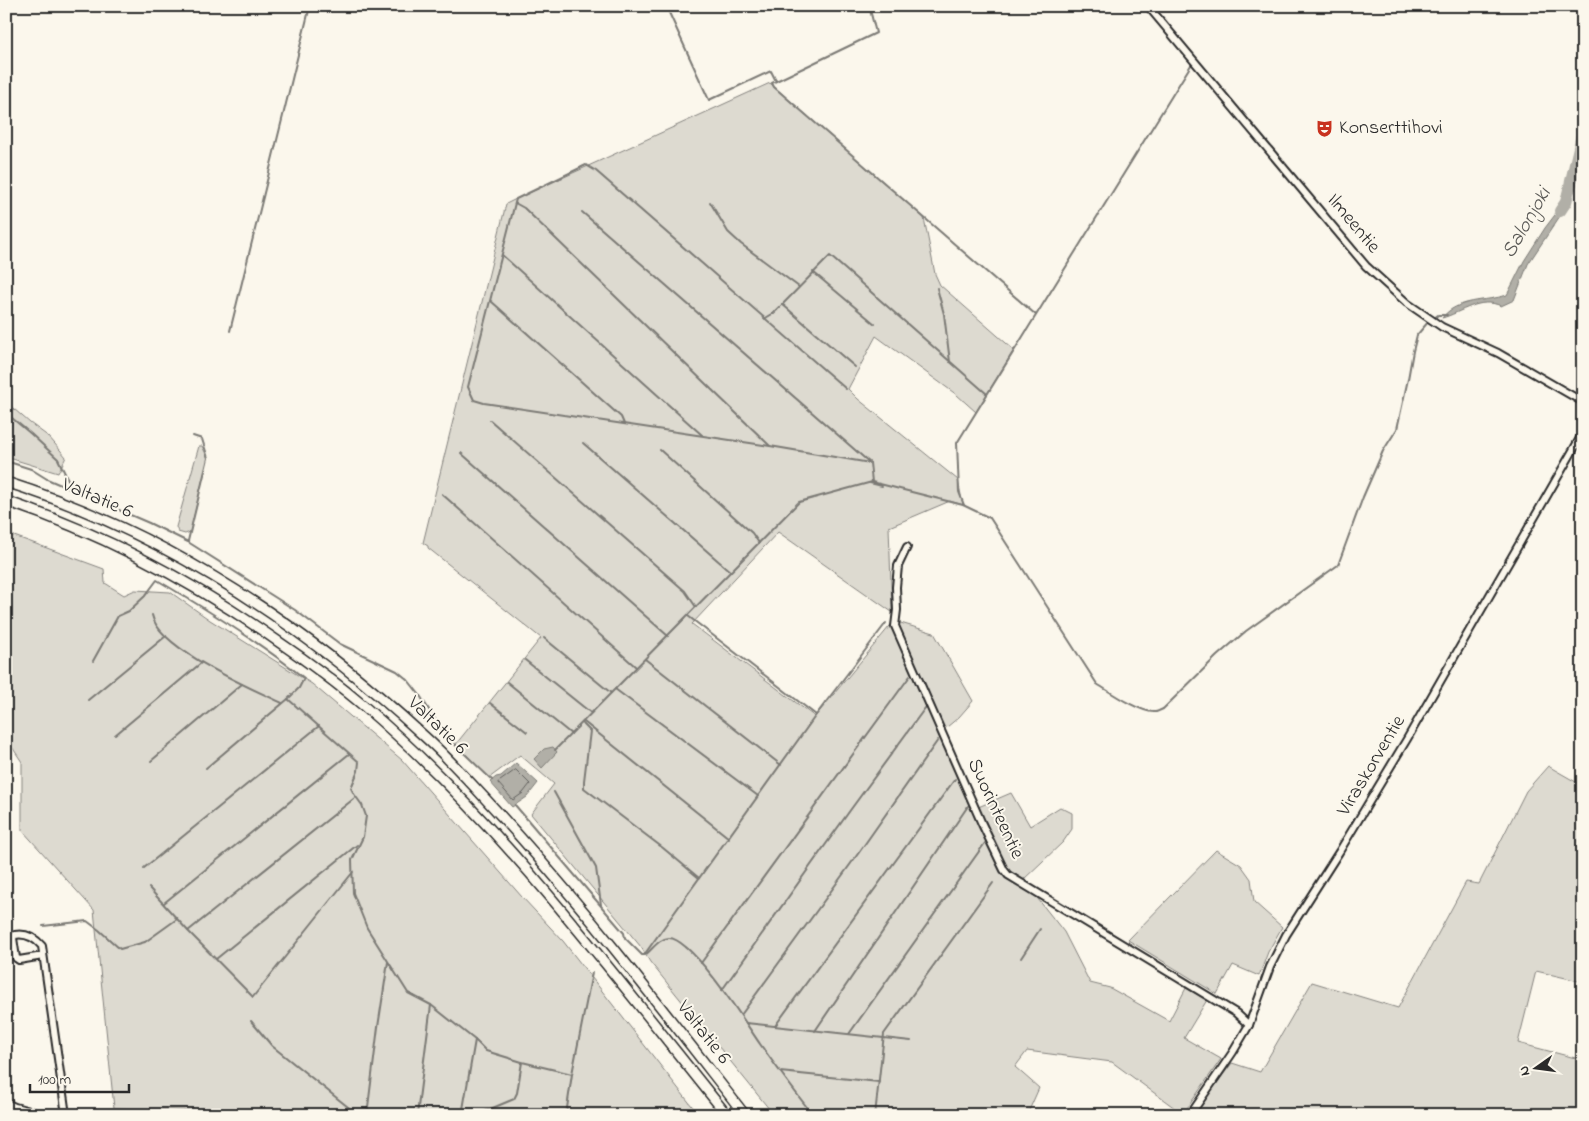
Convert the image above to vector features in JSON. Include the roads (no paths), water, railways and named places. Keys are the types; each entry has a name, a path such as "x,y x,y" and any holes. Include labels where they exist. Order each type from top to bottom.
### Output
{"highway":[{"name":"Valtatie 6","path":"6,482 92,515 165,549 204,570 268,612 357,677 425,737 544,864 623,958 745,1115"},
{"name":"Valtatie 6","path":"6,501 89,533 136,555 200,589 243,616 299,656 365,707 445,782 519,861 727,1115"}],"street":[{"name":"Ilmeentie","path":"1148,6 1366,266 1379,278 1407,303 1442,327 1498,353 1583,402"},
{"name":"Viraskorventie","path":"1190,1115 1250,1025 1270,968 1286,935 1408,739 1583,432"},
{"name":"Suorinteentie","path":"908,547 898,566 896,587 898,610 894,626 1004,870 1236,1013 1250,1025"},
{"path":"43,956 19,960 16,958 13,938 15,935 23,933 38,941 42,946 66,1115"},
{"path":"6,1103 44,1115"}],"water":[{"name":"Salonjoki","path":"1583,134 1583,148 1575,190 1568,204 1528,264 1514,300 1501,306 1493,303 1478,304 1442,318 1448,312 1464,304 1507,295 1524,261 1568,195"},
{"path":"553,747 557,752 542,768 534,759 544,749"},
{"path":"516,763 538,783 527,797 512,807 490,782 496,777 501,776"}],"waterway":[{"path":"230,331 310,6"},
{"path":"666,6 709,100 771,71 776,81"},
{"path":"869,6 876,33 772,83 774,87 1036,315"},
{"path":"964,505 959,492 957,443 1191,65"},
{"name":"Salonjoki","path":"1560,211 1566,202 1583,131"},
{"path":"846,389 596,171 586,165 516,199 468,387 474,400 870,463"},
{"path":"710,202 728,232 741,244 799,287"},
{"path":"515,203 524,208 770,446"},
{"path":"582,212 870,463 872,482"},
{"path":"502,255 702,435"},
{"path":"764,319 774,313 830,256 987,394"},
{"path":"813,272 875,324"},
{"path":"937,288 944,314 950,362"},
{"path":"491,301 621,417 624,424"},
{"path":"782,304 855,367"},
{"path":"1433,319 1438,315 1447,315"},
{"path":"555,750 799,502 872,482 963,505 990,518 1097,684 1141,709 1155,712 1162,709 1246,631 1338,565 1363,497 1383,451 1397,429 1417,335 1429,321"},
{"path":"6,413 58,459 73,490"},
{"path":"490,420 685,591 696,607"},
{"path":"188,541 208,458 202,439 193,436"},
{"path":"583,443 731,572"},
{"path":"660,450 752,533 759,543"},
{"path":"461,453 668,636"},
{"path":"6,461 31,469 47,479 188,542 295,610 340,644 397,671 408,680 419,694 445,735 492,780"},
{"path":"870,483 882,486"},
{"path":"442,494 636,667"},
{"path":"93,661 118,616 129,611 145,596 157,580 232,626 304,678 299,688 288,699 206,768"},
{"path":"152,615 158,628 188,654 229,678 282,703"},
{"path":"688,616 816,715"},
{"path":"644,955 816,715 886,623"},
{"path":"88,700 166,636"},
{"path":"544,638 611,693"},
{"path":"645,659 781,765"},
{"path":"525,660 591,713"},
{"path":"115,735 201,663"},
{"path":"701,963 910,676"},
{"path":"507,682 571,734"},
{"path":"151,761 242,684"},
{"path":"615,689 758,796"},
{"path":"288,699 359,762 358,771 351,788 362,805 366,816 363,837 352,860 353,893 367,928 408,993 431,1005 486,1051 572,1074"},
{"path":"490,703 527,732"},
{"path":"722,990 925,708"},
{"path":"584,722 729,838"},
{"path":"582,723 590,731 584,788 699,878"},
{"path":"144,868 319,726"},
{"path":"741,1015 938,740"},
{"path":"164,903 349,754"},
{"path":"775,1026 955,779"},
{"path":"554,792 596,868 601,905"},
{"path":"188,931 356,797"},
{"path":"515,805 624,933 625,938 644,955"},
{"path":"815,1031 968,806"},
{"path":"849,1034 985,843"},
{"path":"216,959 357,845"},
{"path":"149,888 253,997 353,872"},
{"path":"875,1115 884,1034 993,883"},
{"path":"43,926 87,921 120,949 145,942 177,919"},
{"path":"1021,958 1040,929"},
{"path":"645,955 659,942 669,938 679,942 691,952 732,1002 766,1053 813,1115"},
{"path":"367,1115 388,962"},
{"path":"566,1115 592,973"},
{"path":"417,1115 431,1005"},
{"path":"251,1021 272,1046 358,1115"},
{"path":"746,1023 911,1041"},
{"path":"462,1115 475,1040"},
{"path":"476,1115 514,1099 517,1093 522,1062"},
{"path":"780,1072 879,1082"}],"place":[{"name":"Konserttihovi","path":"1325,128"}]}
